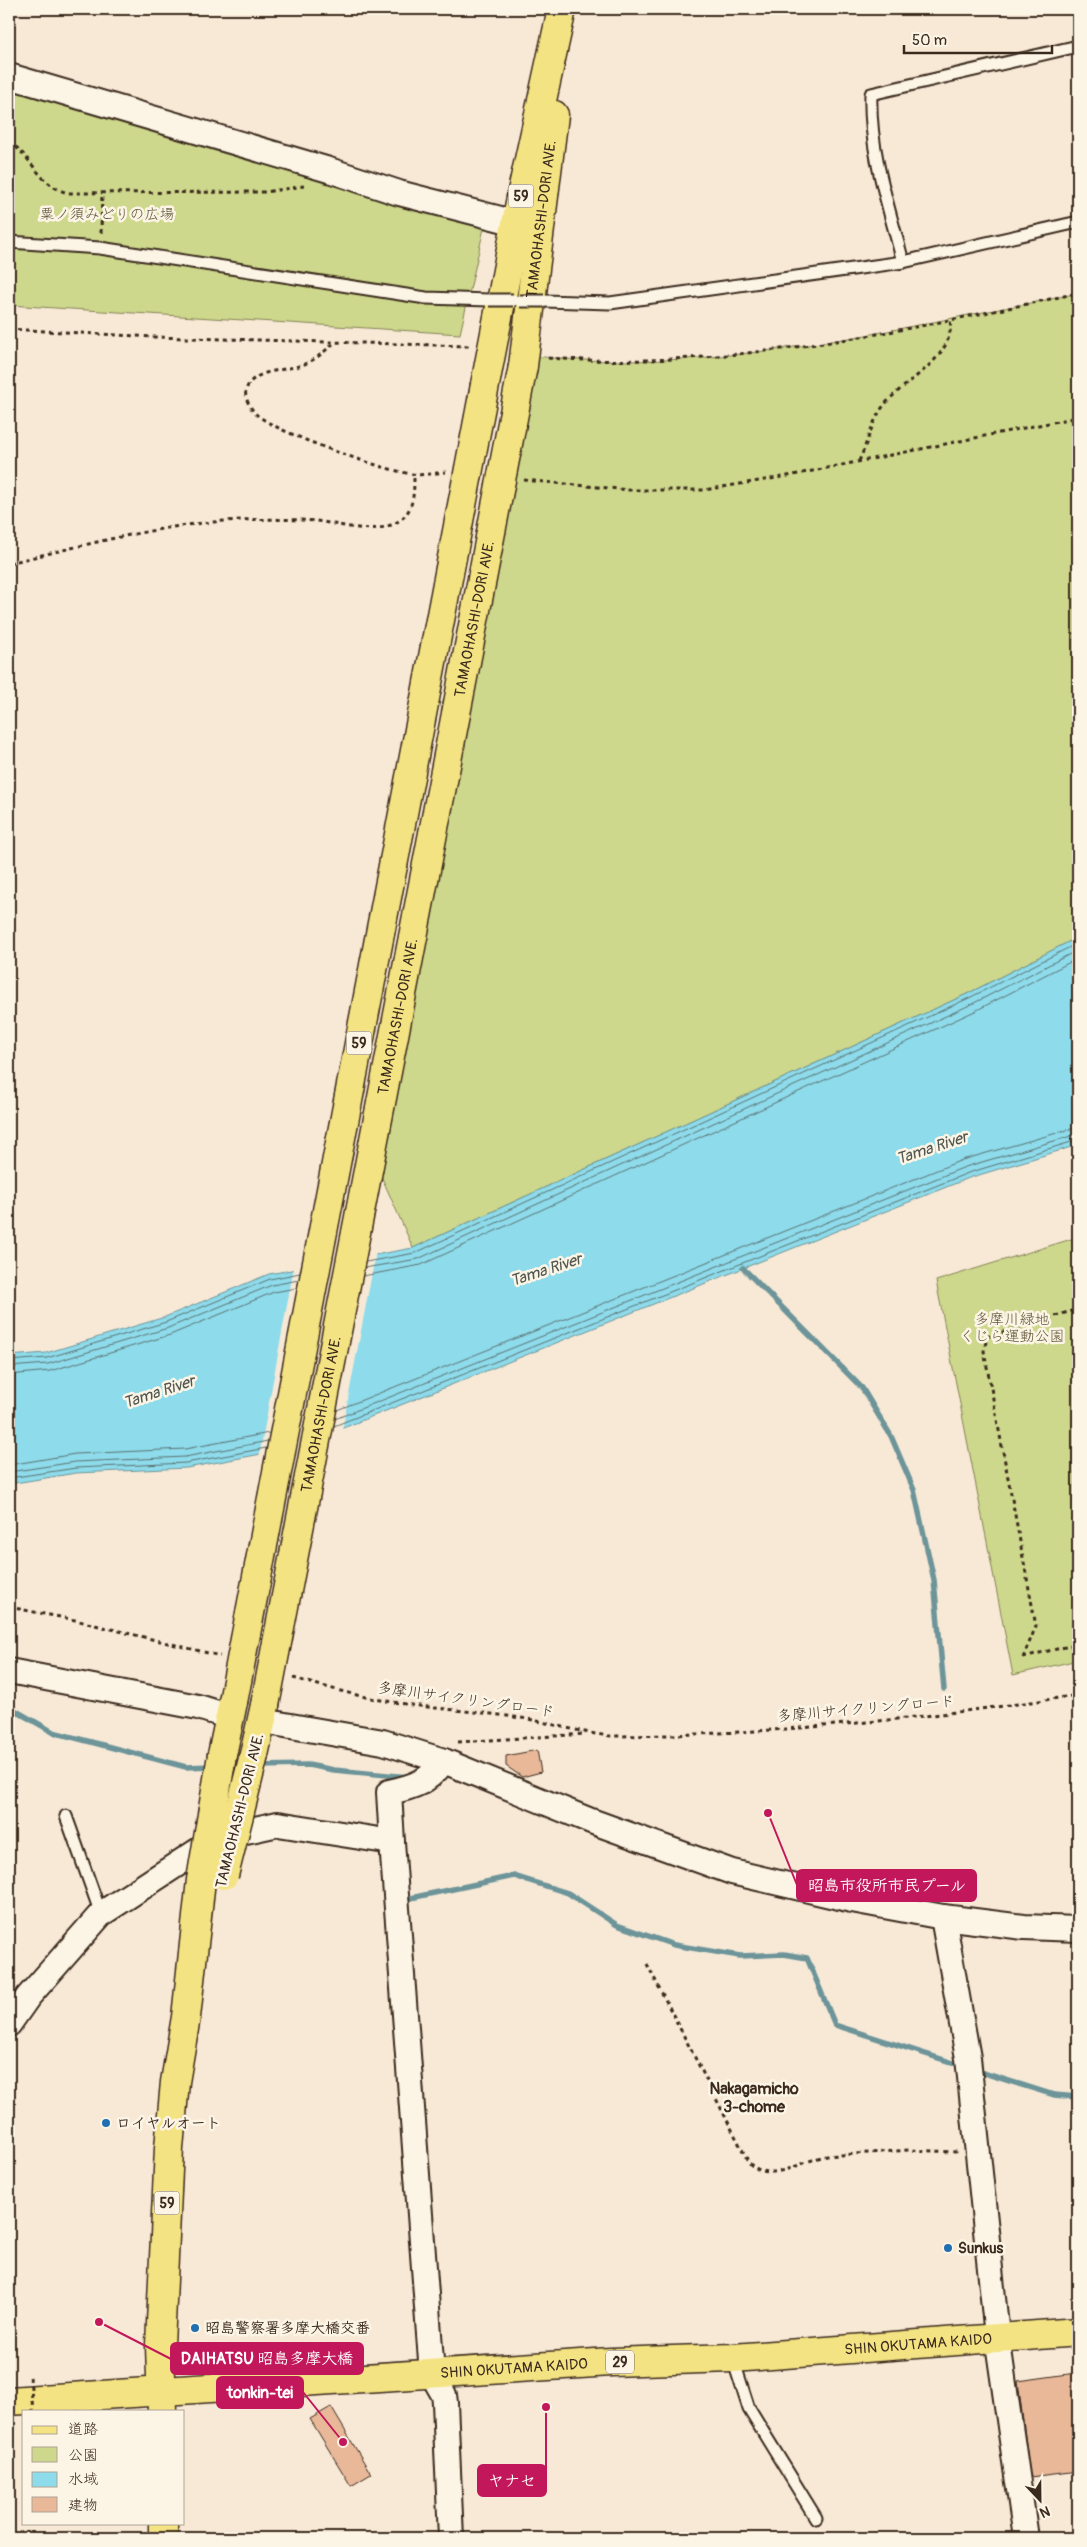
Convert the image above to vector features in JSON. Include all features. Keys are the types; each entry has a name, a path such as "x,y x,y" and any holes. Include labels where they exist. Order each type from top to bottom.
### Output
{"main road":[{"name":"TAMAOHASHI-DORI AVE.","path":"162,2401 160,2345 169,2148 175,2082 213,1878 222,1755 516,223 563,9"},
{"name":"TAMAOHASHI-DORI AVE.","path":"213,1878 254,1756 264,1713 524,360 547,187 563,9"},
{"name":"SHIN OKUTAMA KAIDO","path":"9,2401 162,2401 432,2374 611,2362 733,2358 997,2336 1078,2332"},
{"path":"163,2524 163,2538"}],"street":[{"path":"9,76 328,170 399,193 516,223"},
{"path":"9,1671 198,1707 232,1710"},
{"path":"264,1713 445,1759 591,1821 732,1872 852,1900 943,1917 1024,1927 1078,1929"},
{"path":"445,1759 414,1787 389,1792 432,2374 444,2395 445,2403 451,2538"},
{"path":"9,2024 28,1997 101,1914 219,1837 278,1824 392,1842"},
{"path":"943,1917 968,2058 997,2336 1026,2538"}],"lane":[{"path":"1077,9 1078,14"},
{"path":"904,262 878,163 870,122 871,94 1078,46"},
{"path":"9,242 100,248 426,298 610,303 904,262 1078,222"},
{"path":"66,1816 101,1914"},
{"path":"733,2358 749,2409 816,2518"}],"path":[{"path":"9,142 24,155 44,181 53,188 68,192 102,194 265,192 315,184 328,170"},
{"path":"101,228 102,194"},
{"path":"524,360 703,356 820,344 1078,293"},
{"path":"859,461 874,422 883,407 935,359 947,342 952,330 950,319"},
{"path":"9,329 333,344 460,345 492,351"},
{"path":"333,344 307,363 261,375 249,384 245,392 246,400 256,414 276,426 329,448 414,475 454,473"},
{"path":"518,479 599,489 685,491 754,482 1078,417"},
{"path":"9,563 111,539 212,522 291,519 360,528 381,528 396,522 410,510 413,502 414,475"},
{"path":"1078,1309 987,1337 984,1351 1036,1626 1022,1658 1078,1644"},
{"path":"9,1607 75,1620 222,1657"},
{"name":"多摩川サイクリングロード","path":"288,1676 344,1693 393,1702 513,1716 557,1724 589,1734 640,1736 826,1726 959,1712 1078,1695"},
{"path":"445,1759 589,1734"},
{"path":"647,1964 749,2163 756,2170 771,2173 816,2157 827,2156 909,2150 978,2152"},
{"path":"30,2377 33,2410"}],"green space":[{"name":"粟ノ須みどりの広場","path":"9,82 484,228 460,334 9,305"},
{"path":"1078,293 1078,937 967,994 413,1248 371,1153 525,355 578,360 631,361 685,359 738,354 844,339"},
{"name":"多摩川緑地 くじら運動公園","path":"1078,1237 1078,1660 1013,1675 936,1281"}],"water":[{"name":"Tama River","path":"1078,937 1078,1145 969,1178 293,1448 187,1468 76,1473 9,1484 9,1356 46,1353 165,1317 269,1274 413,1248 967,994"}],"pier":[{"path":"376,1252 342,1431 294,1450 259,1457 294,1267"}],"building":[{"path":"537,1750 541,1772 522,1777 506,1766 506,1756"},
{"path":"1076,2373 1078,2471 1030,2477 1018,2381"},
{"path":"331,2407 371,2474 351,2486 310,2419"}],"waterway":[{"path":"743,1268 862,1388 891,1436 914,1490 934,1580 944,1689"},
{"path":"9,1707 53,1732 186,1767 212,1766"},
{"path":"259,1766 308,1765 334,1770 409,1777"},
{"path":"406,1899 514,1876 568,1893 617,1925 674,1945 740,1956 784,1954 807,1958 835,2025 963,2066"},
{"path":"974,2070 1054,2095 1078,2097"}],"place":[{"name":"昭島市役所市民プール","path":"768,1813"},
{"name":"ロイヤルオート","path":"106,2123"},
{"name":"Sunkus","path":"948,2248"},
{"name":"DAIHATSU 昭島多摩大橋","path":"99,2322"},
{"name":"昭島警察署多摩大橋交番","path":"195,2328"},
{"name":"ヤナセ","path":"546,2407"},
{"name":"tonkin-tei","path":"343,2442"}],"district":[{"name":"Nakagamicho 3-chome","path":"754,2098"}]}
